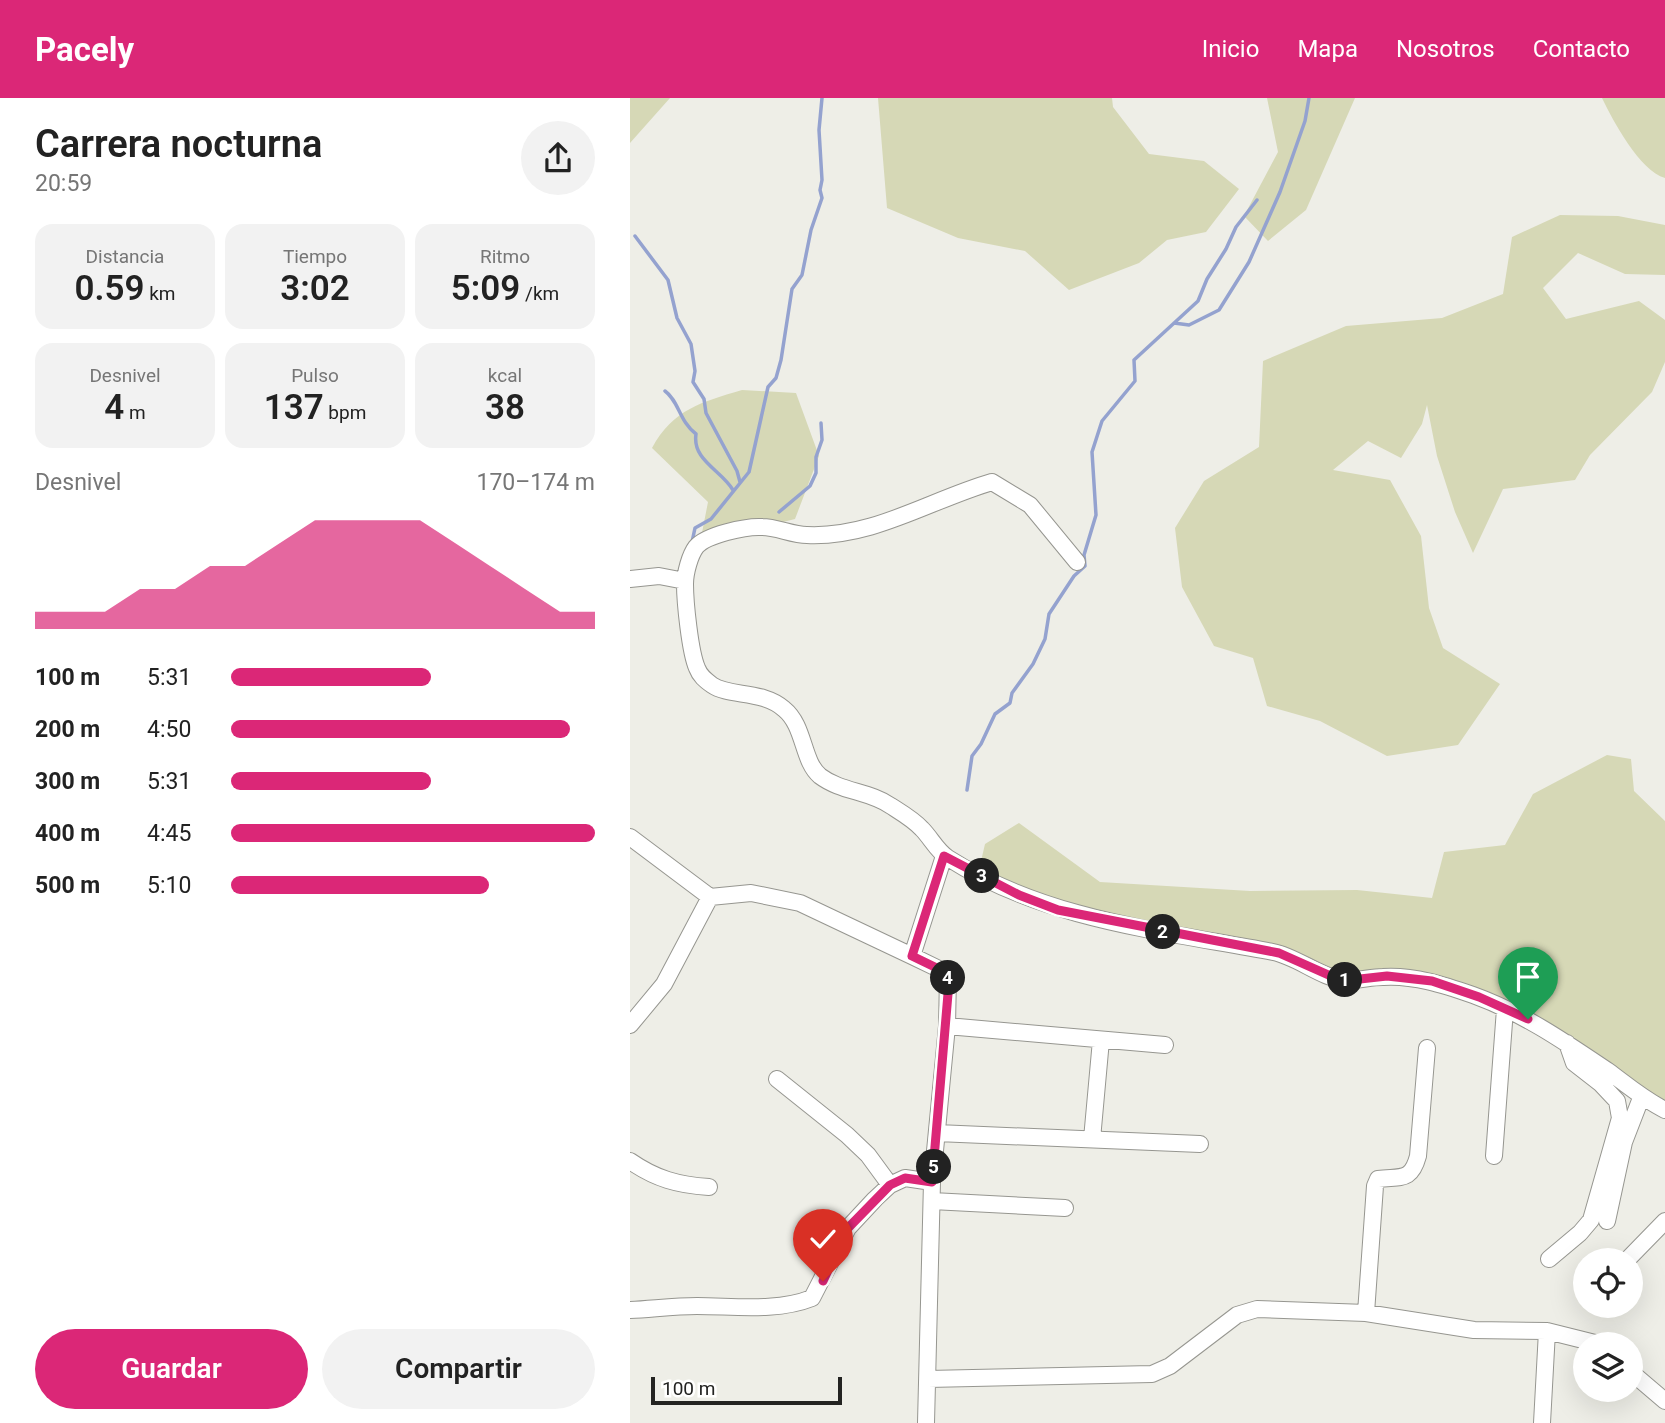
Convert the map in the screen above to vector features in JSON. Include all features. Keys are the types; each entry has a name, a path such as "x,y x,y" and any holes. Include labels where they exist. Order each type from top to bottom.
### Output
{"street":[{"path":"1077,562 1030,505 992,482 961,491 904,516 846,534 805,536 761,527 721,534 700,543 693,550 685,581 695,664 703,678 717,689 753,694 784,708 801,733 811,765 820,776 886,802 920,827 944,856 1019,895 1058,910 1279,953 1342,981 1387,976 1432,981 1528,1019 1626,1084 1641,1098 1665,1110"},
{"path":"630,579 659,576 685,581"},
{"path":"630,837 710,897 751,893 800,903 943,971 948,976 947,1026 932,1182 926,1423"},
{"path":"912,956 944,856"},
{"path":"630,1025 664,984 710,897"},
{"path":"1494,1156 1505,1009"},
{"path":"947,1026 1165,1045"},
{"path":"1092,1139 1101,1040"},
{"path":"1549,1259 1591,1220 1620,1118 1617,1101 1601,1084 1574,1063 1567,1043"},
{"path":"1366,1313 1375,1186 1378,1179 1409,1175 1414,1171 1418,1156 1427,1048"},
{"path":"777,1079 847,1135 868,1155 890,1185"},
{"path":"1607,1221 1624,1142 1641,1098"},
{"path":"937,1133 1200,1144"},
{"path":"630,1161 643,1170 678,1185 709,1187"},
{"path":"630,1310 693,1306 775,1306 797,1304 812,1298 848,1228 890,1185 905,1178 932,1182"},
{"path":"932,1201 1065,1208"},
{"path":"1639,1248 1665,1221"},
{"path":"928,1379 1152,1374 1170,1366 1237,1315 1257,1309 1366,1313 1474,1330 1547,1331 1573,1338"},
{"path":"1542,1423 1547,1331"},
{"path":"1643,1382 1665,1401"}],"green space":[{"path":"630,98 670,98 630,143"},
{"path":"878,98 1112,98 1113,107 1149,154 1204,161 1239,189 1206,232 1167,240 1139,263 1069,290 1025,251 958,238 887,208"},
{"path":"1267,98 1355,98 1306,210 1268,241 1244,216 1278,152"},
{"path":"1602,98 1665,98 1665,178 1646,166 1637,156 1620,132"},
{"path":"1560,215 1618,216 1665,225 1665,275 1625,274 1578,253 1543,288 1566,319 1639,301 1665,320 1665,362 1652,392 1590,455 1575,480 1503,489 1473,553 1455,512 1437,456 1427,405 1422,424 1401,458 1368,441 1333,470 1390,480 1421,536 1429,608 1443,648 1500,684 1458,745 1387,756 1320,721 1267,706 1253,658 1214,646 1182,587 1175,528 1204,481 1259,447 1263,361 1346,326 1442,318 1503,294 1512,237"},
{"path":"742,390 796,393 819,456 795,519 700,543 708,502 652,448 669,424 679,416 701,403"},
{"path":"1607,755 1631,759 1634,791 1665,821 1665,1110 1567,1043 1432,981 1342,981 1279,953 1108,921 978,874 985,844 1019,823 1100,882 1250,891 1357,890 1432,898 1444,852 1505,845 1533,794"}],"waterway":[{"path":"692,542 695,528 711,519 749,472 768,387 776,378 781,360 792,289 802,275 811,230 822,198 819,130 822,98"},
{"path":"1174,323 1189,325 1219,310 1249,262 1280,192 1305,121 1309,98"},
{"path":"967,790 972,756 981,744 995,714 1010,703 1012,693 1033,664 1045,639 1049,614 1074,576 1085,566 1084,555 1096,515 1092,452 1102,421 1135,381 1134,360 1198,301 1236,227 1257,200"},
{"path":"635,236 668,280 677,318 691,344 695,371 693,382 704,399 706,413 737,471 740,482"},
{"path":"665,391 696,434 698,451 733,490"},
{"path":"779,512 810,486 816,473 816,457 822,440 821,423"}],"route":[{"path":"823,1281 848,1228 890,1185 905,1178 932,1182 949,982 943,971 912,956 944,856 1019,895 1058,910 1279,953 1342,981 1387,976 1432,981 1479,997 1528,1019"}]}
